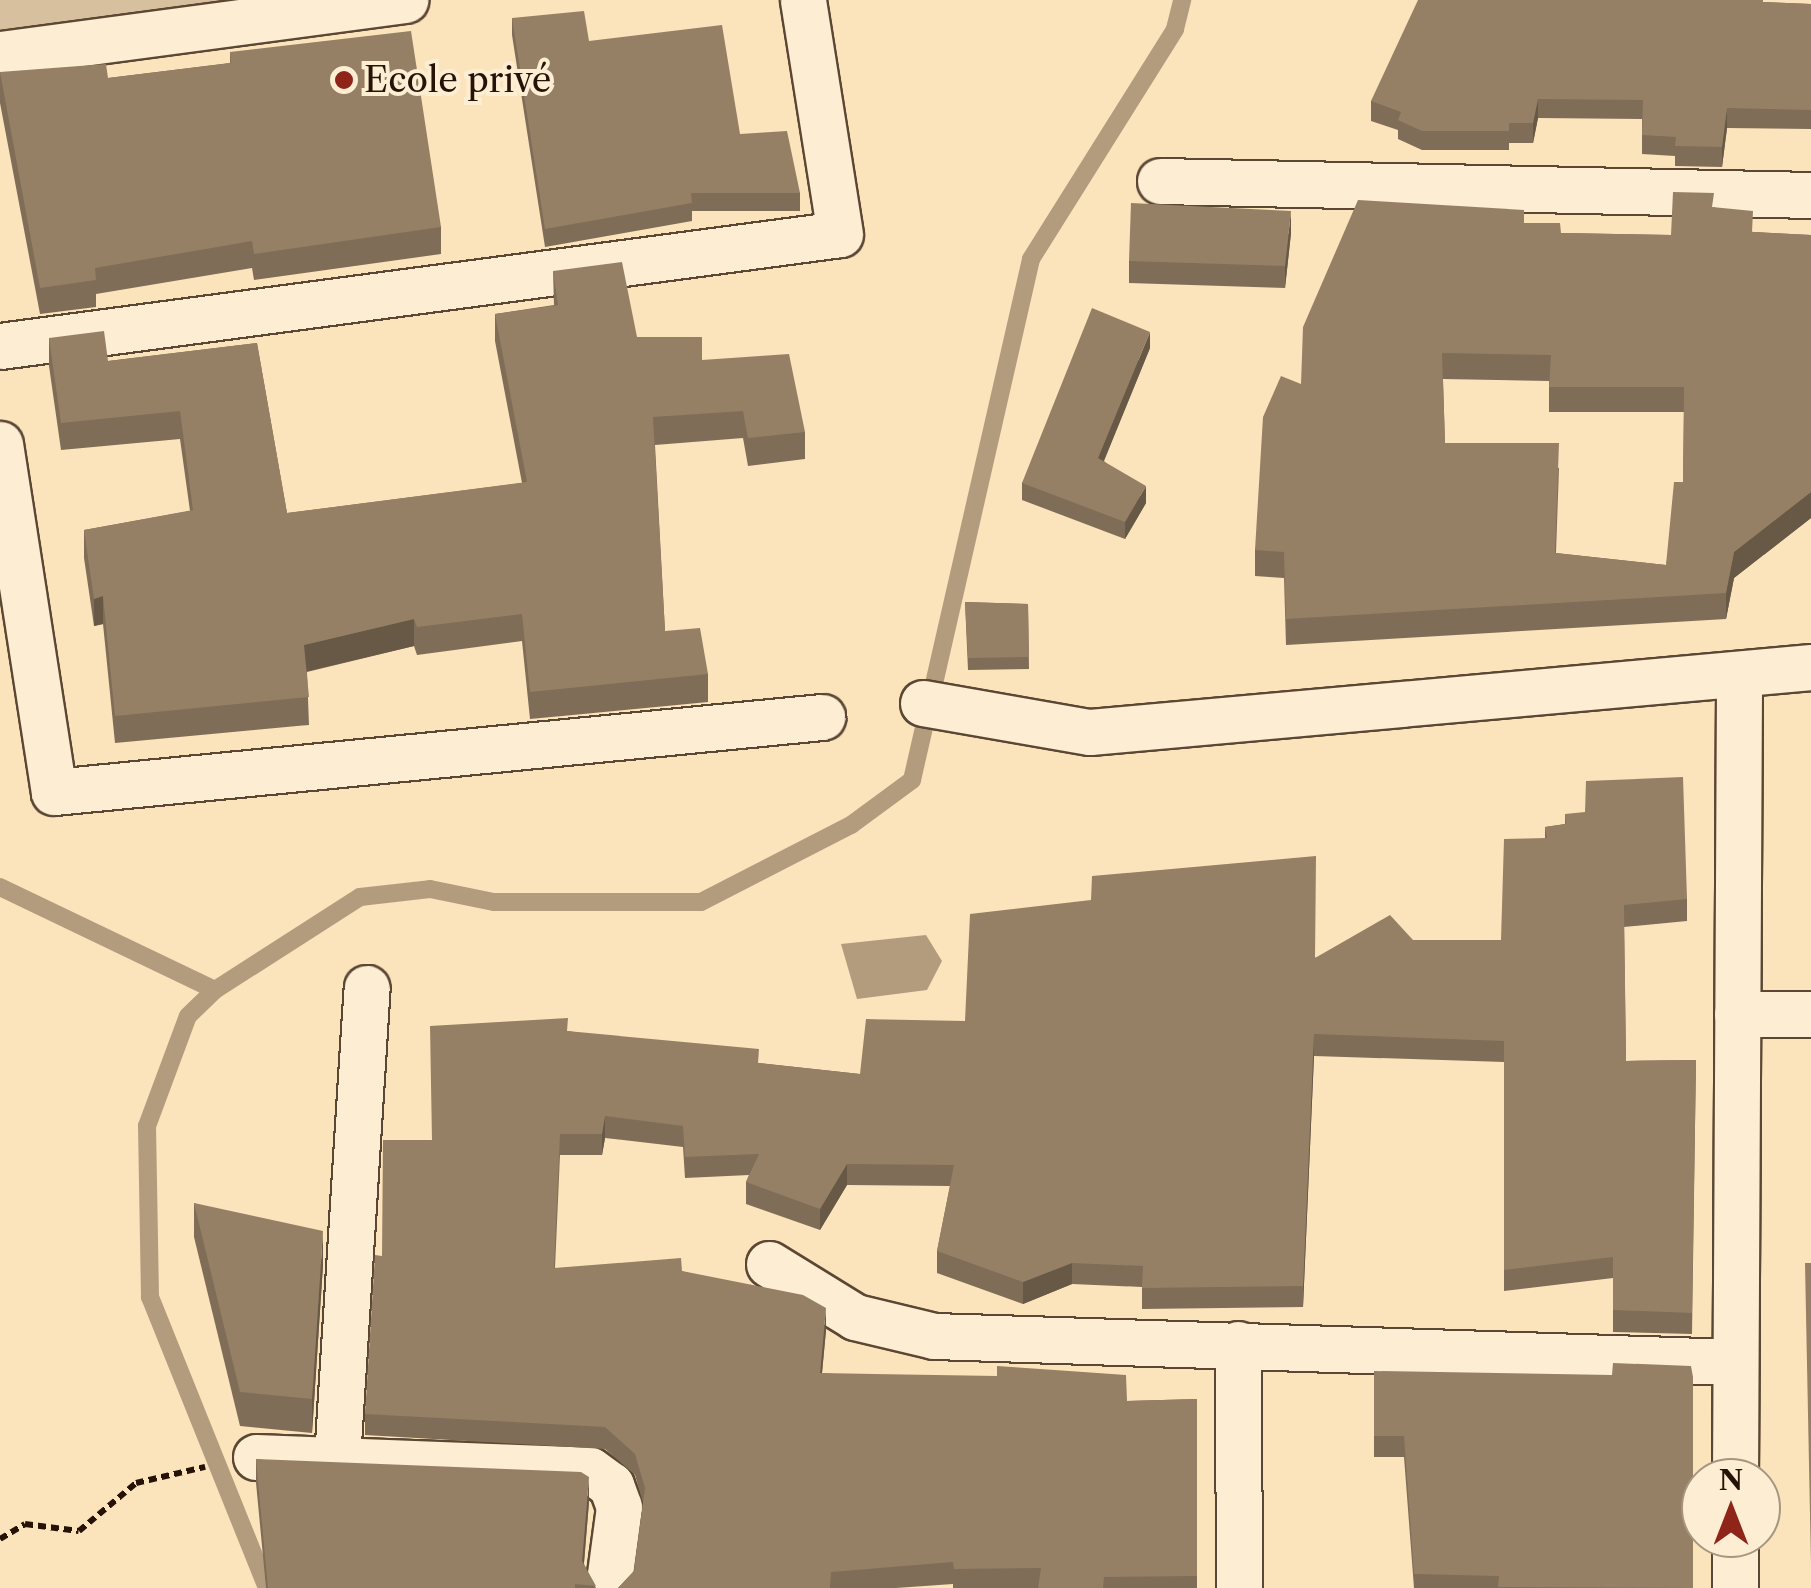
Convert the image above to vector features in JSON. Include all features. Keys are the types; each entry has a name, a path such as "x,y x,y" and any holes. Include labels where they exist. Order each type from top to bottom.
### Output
{"street":[{"path":"0,346 840,234 803,0"},
{"path":"0,54 380,2"},
{"path":"1160,181 1811,195"},
{"path":"0,444 54,792 822,717"},
{"path":"923,703 1090,732 1811,667"},
{"path":"1735,1458 1739,674"},
{"path":"337,1459 367,988"},
{"path":"1737,1014 1811,1014"},
{"path":"769,1264 854,1317 934,1336 1735,1362"},
{"path":"1238,1344 1239,1588"},
{"path":"240,1460 337,1459 590,1470 611,1485 618,1507 608,1588"},
{"path":"1734,1588 1735,1558"}],"path":[{"path":"0,1539 25,1524 79,1532 136,1483 240,1460"}],"shaded area":[{"path":"0,0 290,0 0,46"},
{"path":"926,935 942,961 927,990 857,999 841,944"}],"building":[{"path":"1418,0 1763,0 1811,4 1811,110 1727,108 1722,147 1675,146 1676,137 1642,135 1643,100 1538,99 1533,123 1509,123 1509,131 1422,131 1398,120 1401,112 1371,101"},
{"path":"584,11 589,41 722,25 740,134 787,131 800,193 691,193 692,203 545,229 512,18"},
{"path":"411,31 441,227 254,254 252,241 95,268 96,280 40,288 0,72 106,64 108,78 231,63 230,52"},
{"path":"1673,192 1714,193 1712,207 1753,211 1752,232 1811,235 1811,492 1734,552 1726,593 1286,619 1284,552 1255,550 1263,417 1281,376 1301,384 1303,327 1358,200 1524,210 1524,223 1560,223 1561,233 1671,235","holes":["1442,353 1551,355 1549,387 1684,387 1683,482 1674,482 1666,565 1555,553 1559,443 1445,443"]},
{"path":"1131,203 1291,211 1285,266 1129,261"},
{"path":"622,262 637,337 702,337 702,360 789,354 805,432 748,438 743,411 653,417 665,631 700,628 708,674 530,692 522,614 417,627 414,619 304,645 309,697 115,716 103,596 94,599 84,530 193,510 180,411 61,423 49,338 104,331 108,361 257,343 287,513 527,482 495,314 558,305 553,271"},
{"path":"1092,308 1150,332 1098,458 1146,486 1125,522 1022,483"},
{"path":"965,602 1028,604 1029,657 968,658"},
{"path":"1683,777 1687,899 1624,905 1626,1061 1696,1060 1692,1313 1613,1310 1613,1257 1504,1270 1504,1041 1314,1034 1303,1286 1142,1288 1143,1266 1072,1263 1023,1282 937,1251 954,1165 847,1164 820,1209 746,1182 759,1154 685,1157 683,1126 605,1116 602,1134 560,1134 554,1268 681,1258 682,1271 803,1295 826,1308 820,1373 997,1376 997,1366 1126,1375 1127,1401 1197,1399 1197,1576 1104,1577 1103,1588 1038,1588 1041,1568 954,1569 953,1562 831,1572 830,1588 618,1588 634,1571 645,1488 635,1454 605,1427 365,1414 375,1255 382,1256 383,1140 432,1140 430,1026 568,1018 567,1031 759,1049 758,1063 860,1074 866,1019 965,1021 970,914 1091,900 1092,876 1316,856 1315,958 1390,915 1413,940 1501,940 1504,839 1547,838 1545,827 1566,824 1565,814 1585,812 1586,781"},
{"path":"194,1203 323,1231 312,1399 240,1392"},
{"path":"1805,1263 1811,1263 1811,1564"},
{"path":"1613,1363 1691,1366 1693,1458 1681,1458 1681,1558 1693,1558 1693,1588 1498,1587 1499,1576 1414,1574 1404,1436 1374,1436 1374,1371 1612,1375"},
{"path":"256,1459 581,1472 589,1477 582,1561 596,1586 268,1588"}],"waterway":[{"path":"267,1588 150,1297 147,1126 188,1016 215,990 360,897 430,889 494,902 701,902 851,825 912,780 1031,259 1175,29 1182,0"},
{"path":"0,887 215,990"}],"place":[{"name":"Ecole privé","path":"344,80"}]}
